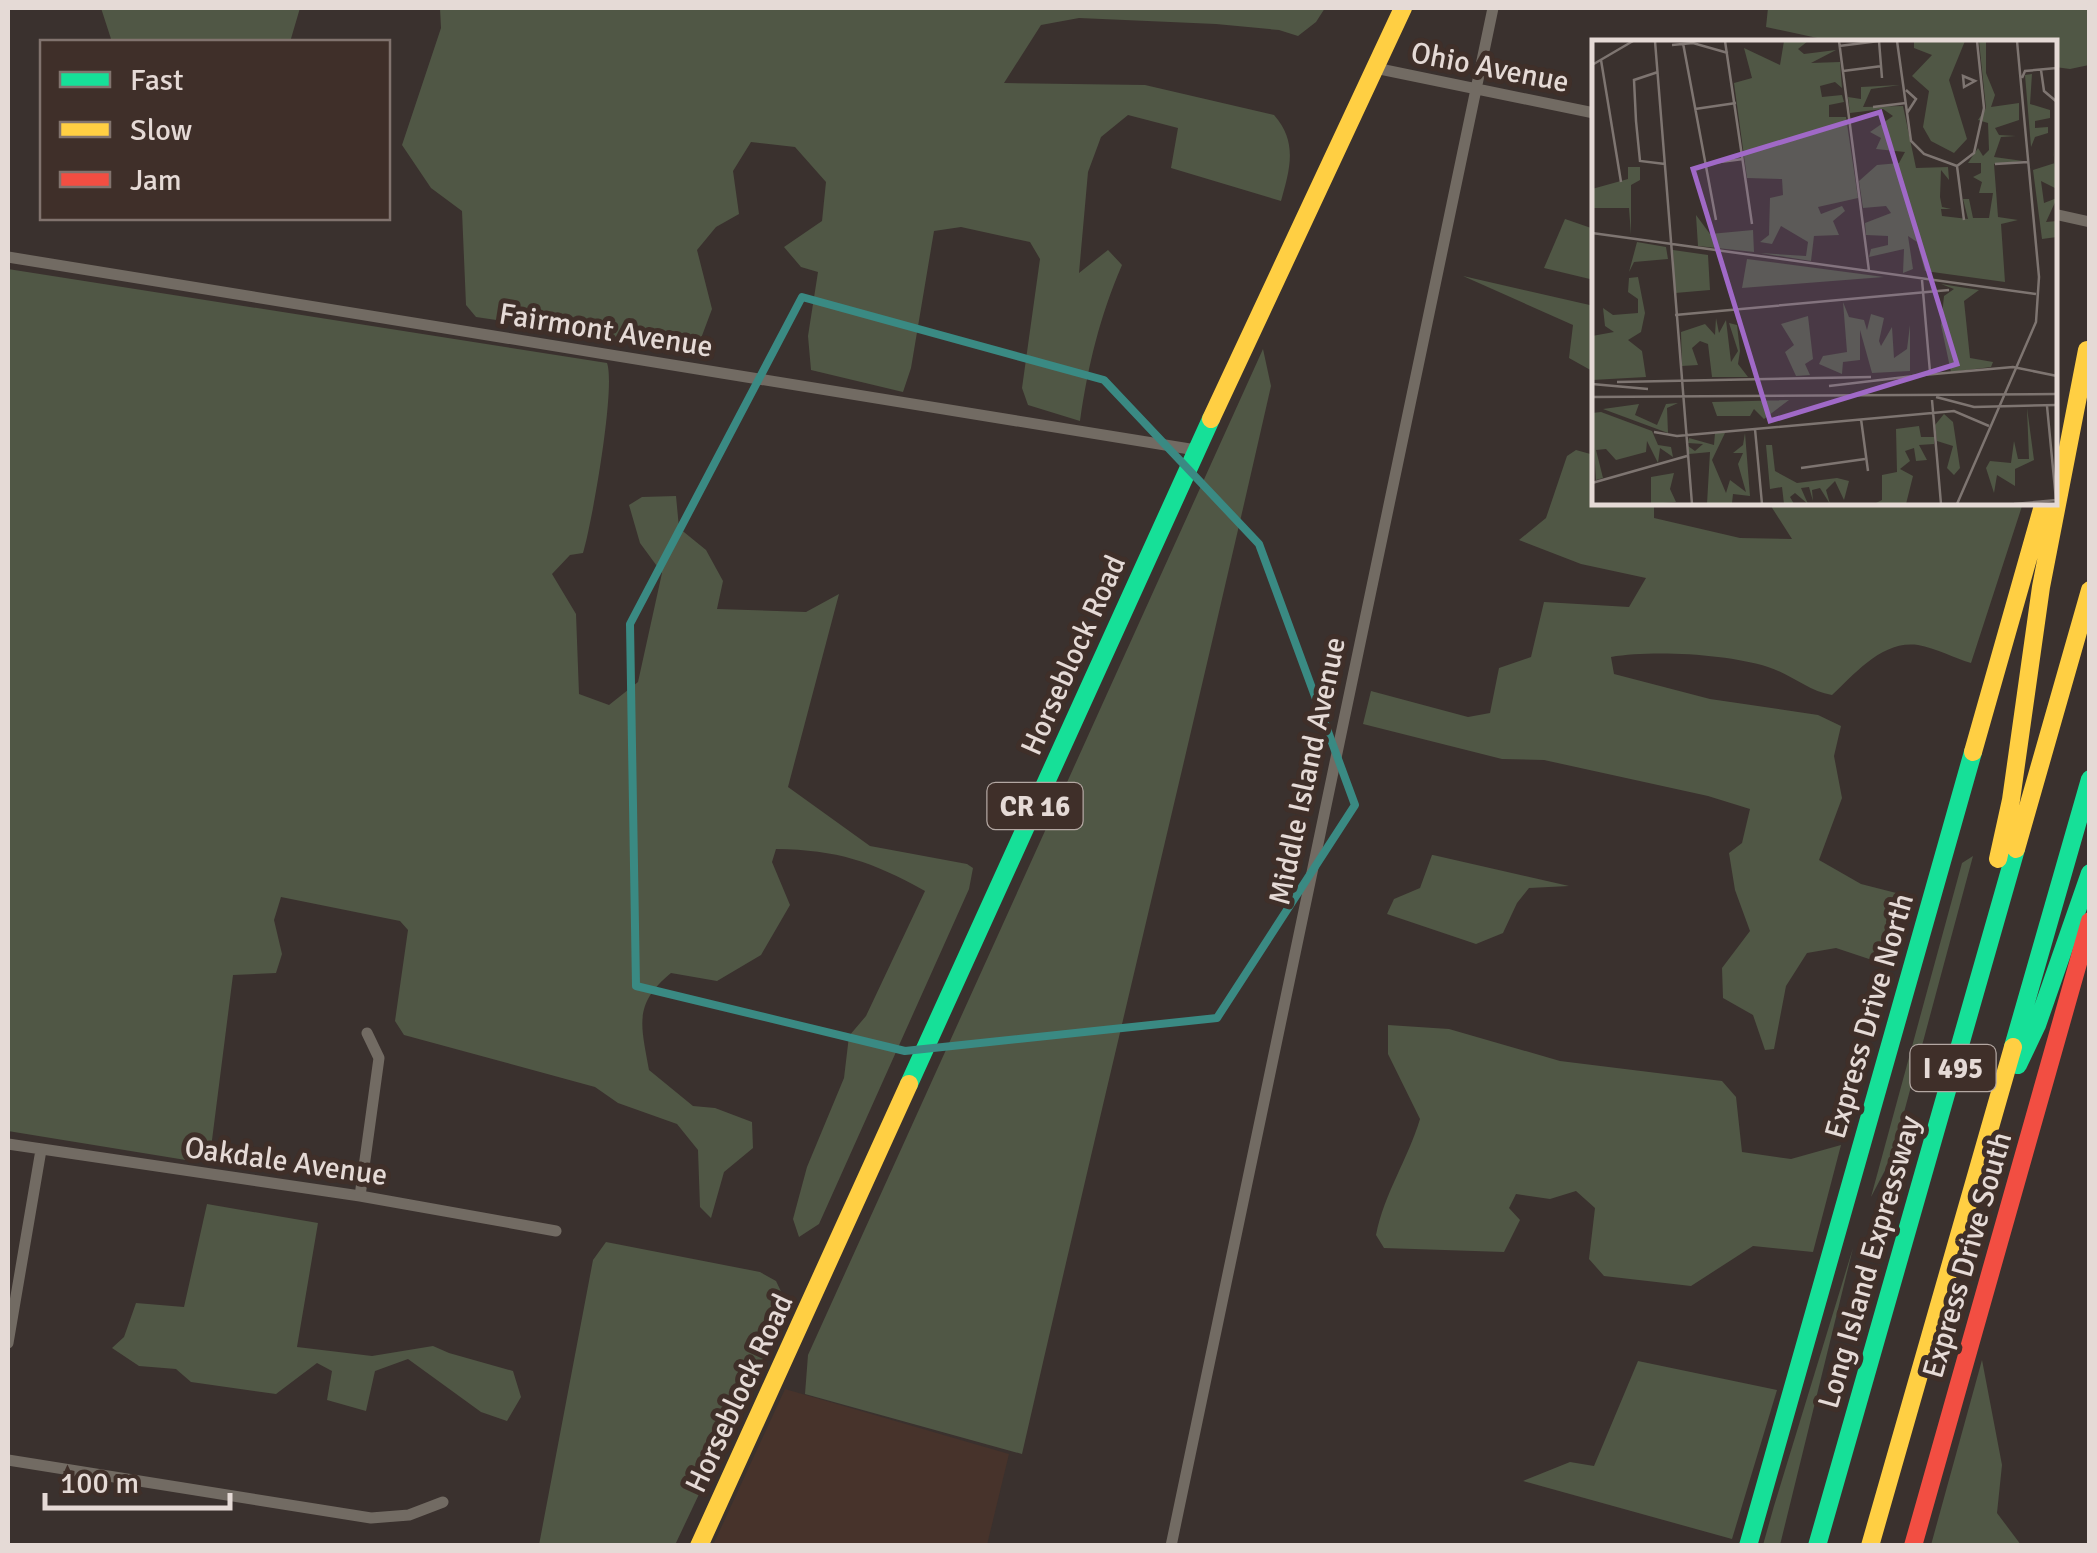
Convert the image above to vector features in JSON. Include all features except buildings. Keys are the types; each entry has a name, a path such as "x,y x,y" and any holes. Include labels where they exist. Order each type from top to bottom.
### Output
{"main road":[{"name":"Horseblock Road","path":"699,1546 1196,450 1403,8"},
{"path":"2057,455 2088,346"},
{"path":"1966,1025 2011,800 2041,588 2088,346"},
{"name":"Express Drive North","path":"1748,1546 2043,505"},
{"name":"Long Island Expressway","path":"1817,1546 2090,590"},
{"name":"I 495","path":"1870,1546 2090,778"},
{"path":"1989,1127 2037,1025 2090,873"},
{"name":"Express Drive South","path":"1914,1546 2090,922"}],"street":[{"name":"Middle Island Avenue","path":"1171,1546 1493,8"},
{"name":"Ohio Avenue","path":"1375,68 1592,114"},
{"path":"2057,215 2090,222"},
{"name":"Fairmont Avenue","path":"8,257 1196,450"},
{"path":"360,1196 379,1058 367,1033"},
{"name":"Oakdale Avenue","path":"8,1144 360,1196 556,1231"},
{"path":"8,1343 41,1150"},
{"path":"8,1460 371,1518 410,1516 443,1502"}],"highlighted area":[{"path":"802,297 1104,380 1259,544 1355,805 1217,1018 905,1051 636,986 630,624"}],"shaded area":[{"path":"785,1389 1009,1454 987,1545 713,1545"}],"green space":[{"path":"101,8 300,8 291,40 111,40"},
{"path":"440,8 1325,8 1316,22 1298,36 1279,30 1216,24 1079,18 1041,25 1004,83 1145,85 1274,115 1289,146 1289,167 1281,201 1171,168 1178,128 1128,115 1101,137 1088,172 1079,273 1108,250 1122,265 1096,341 1080,421 1028,405 1022,388 1040,259 1030,242 961,227 934,231 911,368 903,392 811,370 808,336 818,272 801,267 784,247 822,221 826,182 795,147 751,142 733,171 739,214 716,227 697,250 712,309 697,349 476,317 466,305 462,211 431,188 402,145 441,28"},
{"path":"1768,8 2089,8 2089,65 2057,67 2057,40 1827,40 1766,27"},
{"path":"1565,219 1592,228 1592,280 1544,268"},
{"path":"8,269 607,363 606,426 583,553 570,555 552,574 576,614 579,694 609,705 638,682 662,573 640,543 629,505 642,497 676,496 679,528 706,550 723,581 717,609 806,612 839,594 788,787 870,846 973,868 969,889 819,1224 799,1237 793,1219 807,1167 844,1078 849,1036 866,1016 925,891 870,865 818,852 776,849 772,862 790,905 761,955 717,981 671,973 645,1005 642,1028 649,1070 693,1106 715,1108 752,1122 753,1148 724,1172 711,1218 700,1207 698,1150 677,1124 618,1103 595,1087 404,1035 395,1021 408,930 400,921 281,897 274,920 282,954 276,973 233,975 211,1148 198,1162 8,1131"},
{"path":"1463,276 1592,306 1592,371 1569,358 1573,325"},
{"path":"1263,349 1271,386 1022,1454 805,1394 808,1355"},
{"path":"1576,450 1592,454 1592,505 1654,505 1654,518 1740,538 1792,539 1770,505 2022,505 1971,663 1925,646 1905,645 1870,660 1832,695 1768,667 1732,659 1668,654 1611,657 1614,674 1710,699 1818,715 1841,726 1834,756 1842,798 1819,860 1861,884 1908,896 1887,965 1836,948 1807,953 1786,986 1774,1049 1765,1050 1753,1015 1723,998 1722,968 1750,931 1735,890 1729,853 1742,843 1750,809 1544,760 1502,759 1363,724 1371,691 1468,717 1490,713 1499,668 1531,657 1544,602 1629,607 1646,578 1581,564 1519,540 1546,518 1567,456"},
{"path":"1432,855 1569,886 1529,888 1503,933 1476,944 1387,914 1394,899 1420,888"},
{"path":"1973,856 1892,1157 1871,1197 1962,863"},
{"path":"1388,1025 1449,1029 1560,1061 1722,1081 1736,1097 1742,1152 1791,1159 1841,1145 1813,1252 1753,1246 1691,1286 1604,1276 1589,1259 1595,1208 1576,1191 1550,1199 1516,1194 1509,1208 1520,1220 1504,1252 1384,1248 1376,1235 1380,1220 1420,1119 1388,1054"},
{"path":"207,1204 318,1223 297,1347 372,1356 433,1346 513,1371 521,1397 507,1421 481,1412 408,1359 375,1371 366,1411 327,1400 332,1371 317,1363 276,1394 191,1382 176,1369 139,1366 112,1348 124,1337 136,1303 184,1307"},
{"path":"606,1242 760,1272 776,1281 788,1306 675,1545 539,1545 593,1260"},
{"path":"1853,1248 1780,1545 1763,1545 1774,1506"},
{"path":"1982,1360 2002,1465 1997,1513 2021,1545 1931,1545"},
{"path":"1638,1361 1777,1390 1732,1539 1523,1481 1570,1462 1594,1466"}],"traffic: fast":[{"path":"909,1084 1211,419"},
{"path":"1748,1546 1973,752"},
{"path":"2013,1047 2090,779"},
{"path":"1817,1546 2016,849"},
{"path":"2018,1065 2037,1025 2090,873"}],"traffic: slow":[{"path":"1211,419 1403,8"},
{"path":"2057,505 2087,350"},
{"path":"1973,752 2043,505"},
{"path":"1998,859 2011,800 2041,587 2057,505"},
{"path":"2016,849 2090,590"},
{"path":"1870,1546 2013,1047"},
{"path":"699,1546 909,1084"}],"traffic: jam":[{"path":"1913,1546 2090,921"}]}
